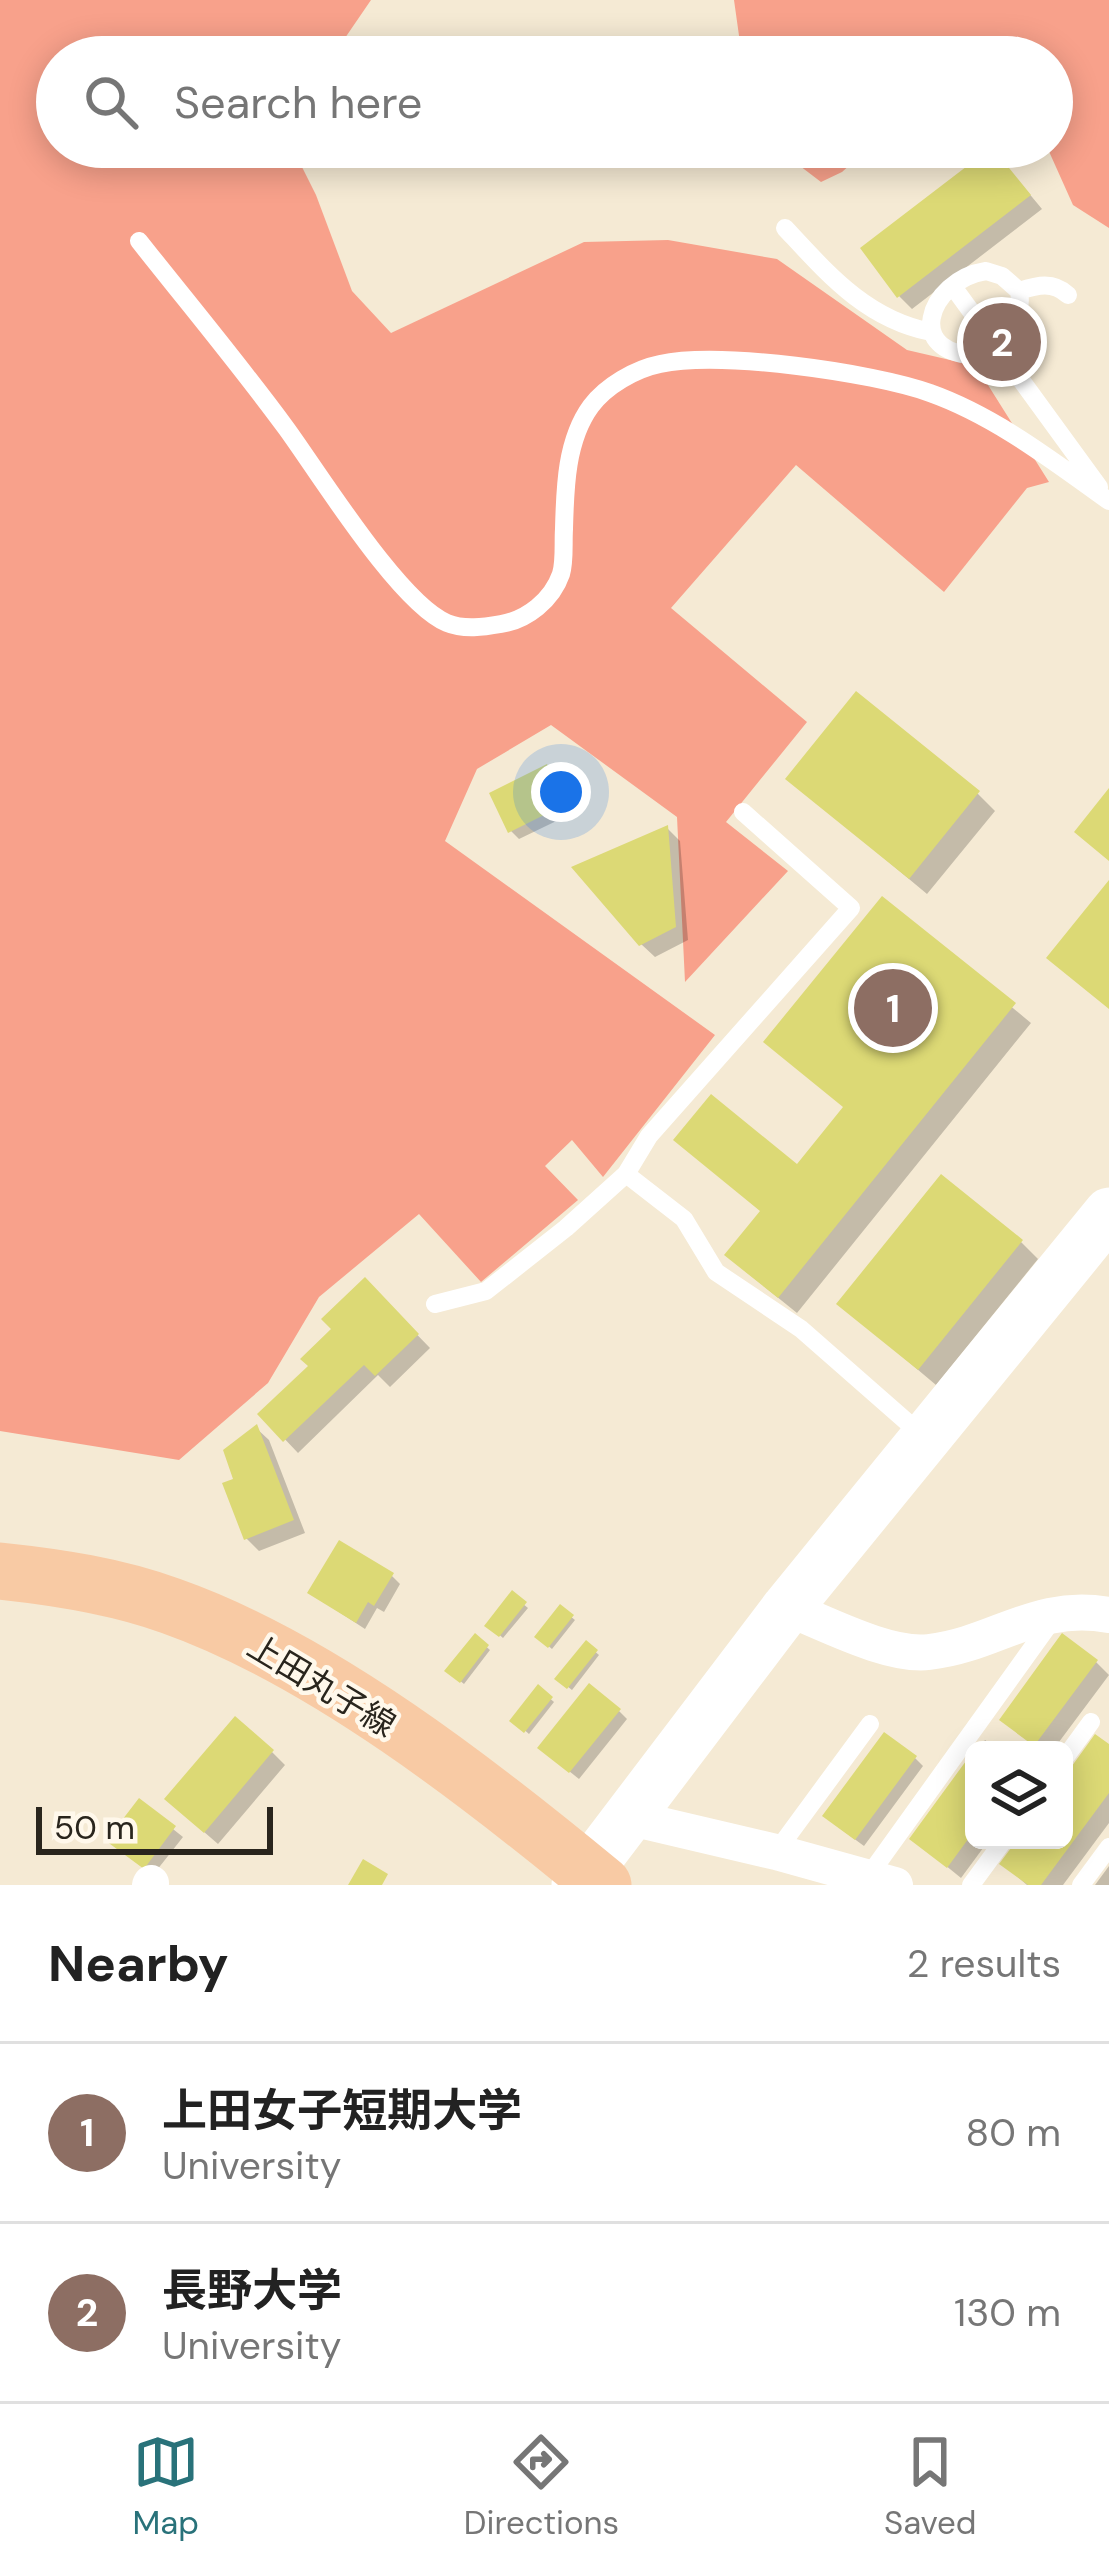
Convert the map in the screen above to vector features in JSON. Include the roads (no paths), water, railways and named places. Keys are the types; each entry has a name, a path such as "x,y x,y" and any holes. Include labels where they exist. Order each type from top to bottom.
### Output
{"main road":[{"name":"上田丸子線","path":"0,1571 133,1594 251,1640 411,1740 589,1881"}],"street":[{"path":"589,1881 787,1608 1109,1213"},
{"path":"787,1608 888,1646 927,1653 1059,1611 1109,1615"},
{"path":"631,1818 886,1883"}],"lane":[{"path":"785,228 866,306 931,332"},
{"path":"139,242 286,428 364,538 424,607 451,625 501,624 519,620 540,606 562,571 566,485 578,428 610,387 658,364 783,366 884,380 931,393 998,426 1109,501 954,288"},
{"path":"974,273 1002,276 1019,291 1015,321 998,345 984,355 951,351 932,338 931,332 932,310 974,273"},
{"path":"1019,291 1041,284 1059,286 1068,295"},
{"path":"435,1304 486,1291 626,1174 650,1136 851,908 743,812"},
{"path":"626,1174 684,1219 716,1272 801,1329 926,1439"},
{"path":"886,1883 1059,1611"},
{"path":"1073,1747 1091,1722"},
{"path":"776,1852 870,1724"},
{"path":"1082,1885 1109,1847"},
{"path":"971,1885 997,1849"}],"place":[{"name":"長野大学","path":"1002,342"},
{"name":"上田女子短期大学","path":"893,1008"}]}
